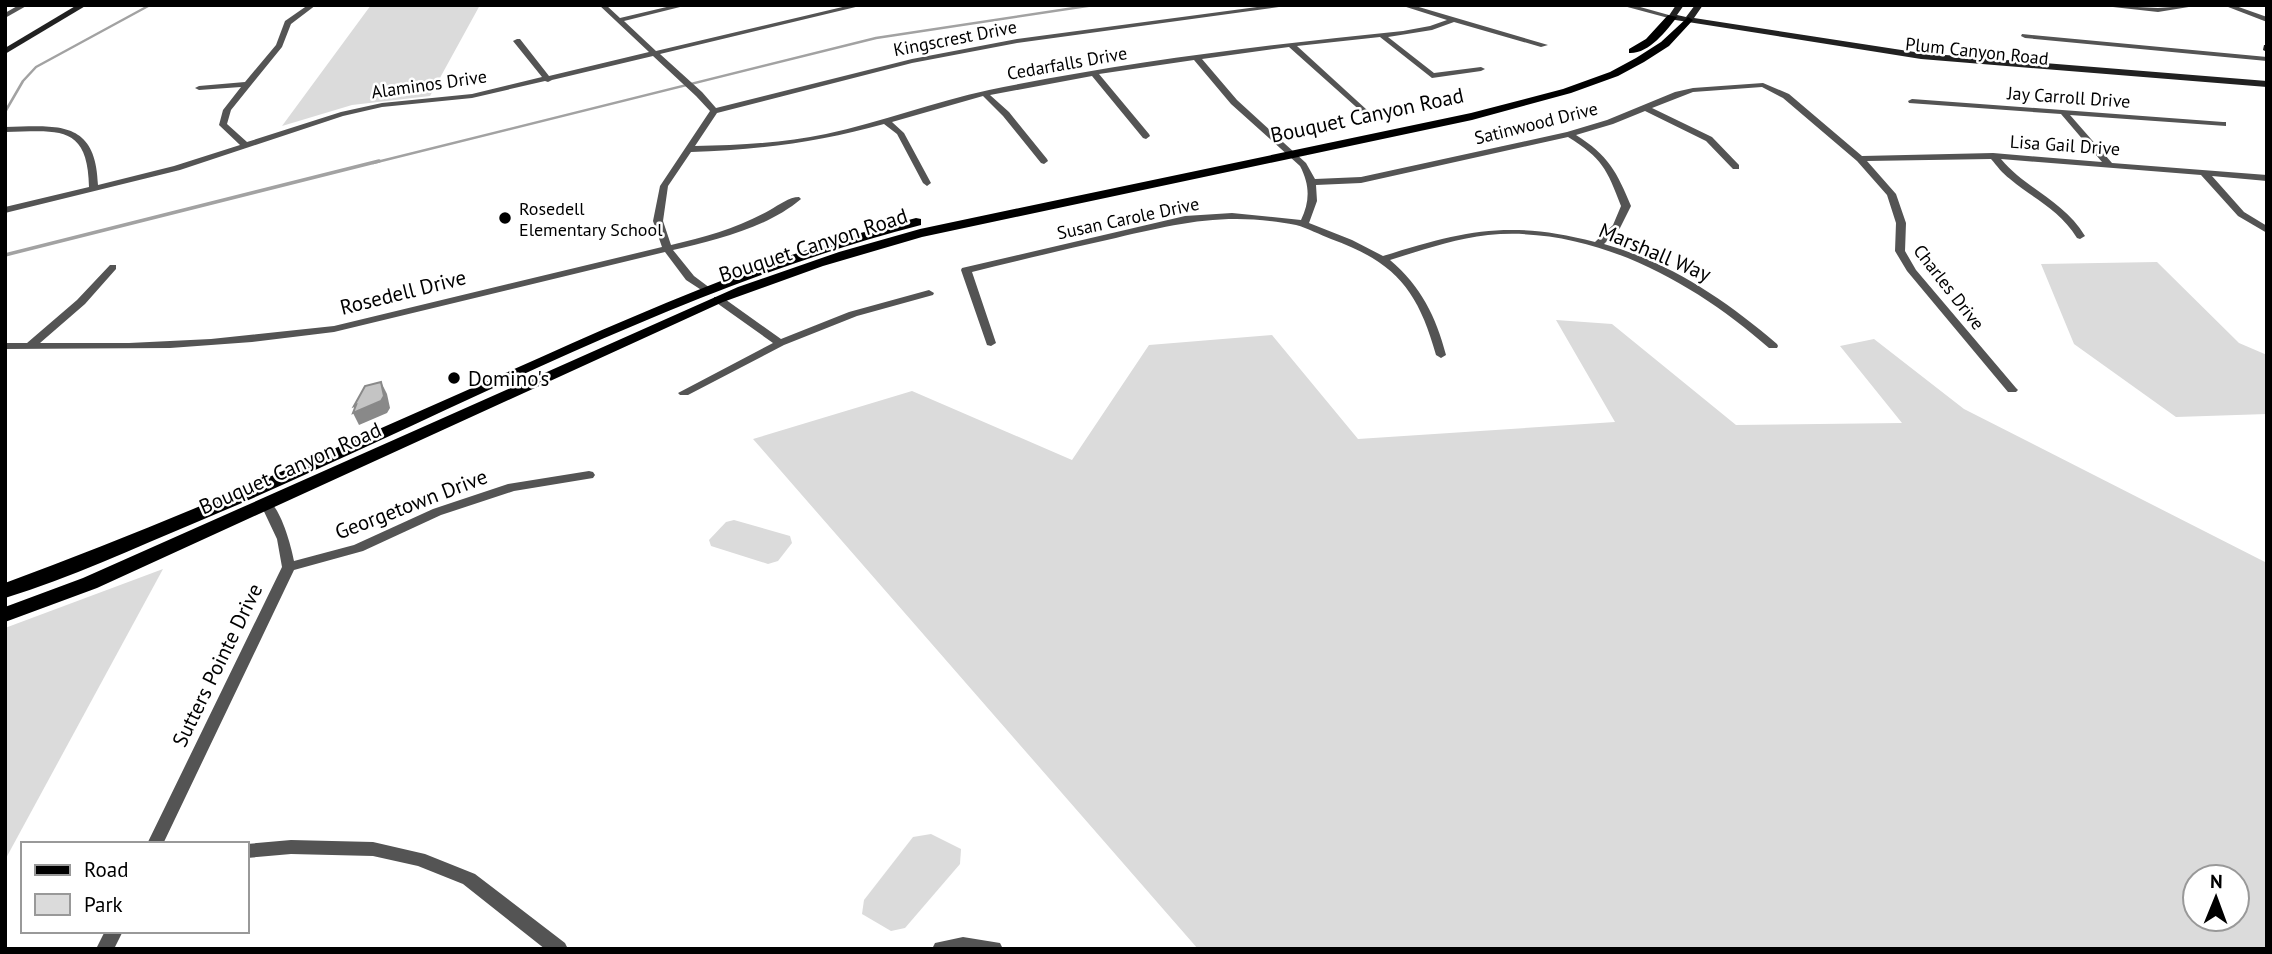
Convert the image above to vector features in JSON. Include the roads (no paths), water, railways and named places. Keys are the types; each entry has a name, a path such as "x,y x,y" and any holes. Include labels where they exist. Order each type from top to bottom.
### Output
{"main road":[{"path":"5,52 83,5"},
{"name":"Bouquet Canyon Road","path":"5,591 353,464 783,260 855,237 1021,198 1459,108 1564,80 1599,68 1632,52 1650,40 1680,5"},
{"name":"Bouquet Canyon Road","path":"5,615 90,583 489,386 712,295 920,233 1472,116 1567,91 1614,74 1665,44 1699,5"},
{"name":"Plum Canyon Road","path":"1672,16 1699,25 1761,37 1934,63 2267,90"},
{"name":"Plum Canyon Road","path":"1688,20 1703,20 1864,48 1968,61 2267,84"},
{"path":"353,464 382,443 508,386 505,383 489,386"}],"street":[{"path":"7,14 25,5"},
{"path":"246,146 223,125 228,110 279,45 288,23 313,5"},
{"path":"602,5 693,88 714,111 664,186 658,221 667,250 690,278 780,343"},
{"path":"619,20 685,5"},
{"name":"Alaminos Drive","path":"5,210 177,168 341,114 382,105 472,96 861,5"},
{"name":"Kingscrest Drive","path":"714,111 912,61 1017,41 1290,5"},
{"path":"1403,5 1544,46"},
{"name":"Plum Canyon Road","path":"1623,5 1672,16"},
{"path":"2098,5 2158,10 2198,5"},
{"path":"2226,5 2267,20"},
{"name":"Cedarfalls Drive","path":"691,149 751,148 804,141 920,108 1094,73 1381,35 1432,27 1452,20"},
{"path":"1381,35 1432,76 1481,69"},
{"path":"2025,36 2267,59"},
{"path":"517,41 548,80"},
{"path":"1292,46 1364,112"},
{"path":"1197,58 1234,102 1303,165 1314,182 1313,206 1304,223"},
{"path":"1094,73 1146,136"},
{"path":"199,88 247,84"},
{"name":"Satinwood Drive","path":"1314,182 1361,180 1569,134 1693,90 1763,85"},
{"name":"Charles Drive","path":"1763,85 1786,96 1860,159 1891,194 1901,223 1900,251 1912,271 2012,390"},
{"path":"985,94 1006,114 1044,161"},
{"name":"Jay Carroll Drive","path":"1912,101 2223,124"},
{"path":"1646,108 1709,139 1736,167"},
{"path":"2064,113 2108,164"},
{"path":"885,120 900,133 927,183"},
{"path":"5,130 64,132 83,139 93,160 94,188"},
{"path":"1569,134 1600,153 1612,170 1626,206 1617,226 1598,245"},
{"path":"1993,156 2011,176 2067,215 2077,227 2080,236"},
{"name":"Lisa Gail Drive","path":"1860,159 1993,156 2267,178"},
{"path":"2204,173 2241,214 2267,230"},
{"name":"Rosedell Drive","path":"5,346 169,347 272,339 334,329 667,250 737,230 796,199"},
{"name":"Susan Carole Drive","path":"991,343 966,270 1150,226 1209,216 1304,223 1320,232 1350,241 1384,259 1409,280 1425,304 1434,325 1441,355"},
{"name":"Marshall Way","path":"1384,259 1448,239 1491,232 1534,231 1598,245 1650,266 1710,296 1744,318 1773,346"},
{"path":"29,347 82,302 113,267"},
{"path":"684,393 780,343 853,314 929,293"},
{"name":"Georgetown Drive","path":"289,567 358,548 437,512 512,487 589,475"},
{"path":"261,497 283,540 289,567"},
{"name":"Sutters Pointe Drive","path":"156,842 289,567"},
{"path":"248,851 292,847 373,849 419,859 469,879 559,949"},
{"path":"106,949 113,933"},
{"path":"941,949 963,945 994,949"}],"waterway":[{"path":"5,112 23,81 36,67 150,5"},
{"path":"373,163 876,38 1094,5"},
{"path":"5,255 379,161"}],"place":[{"name":"Rosedell Elementary School","path":"505,218"},
{"name":"Domino's","path":"454,378"}]}
